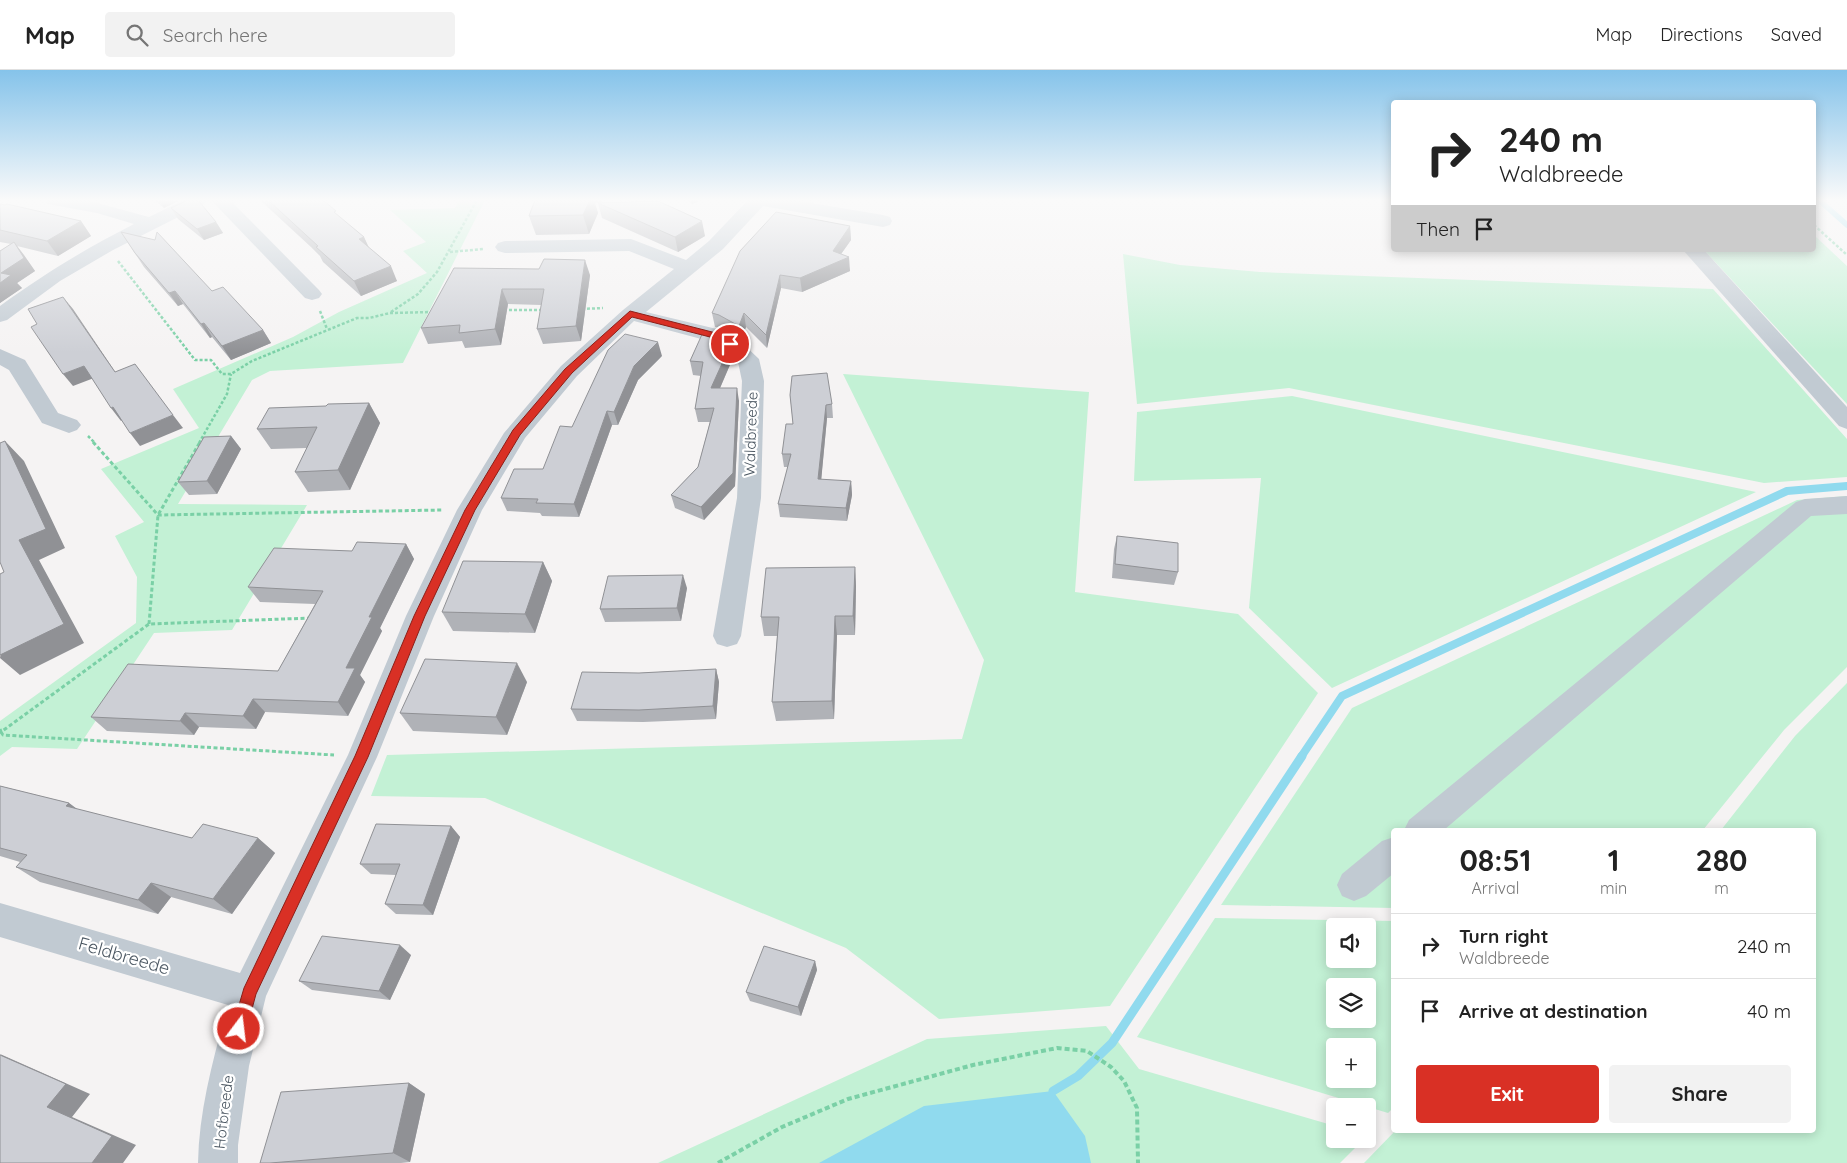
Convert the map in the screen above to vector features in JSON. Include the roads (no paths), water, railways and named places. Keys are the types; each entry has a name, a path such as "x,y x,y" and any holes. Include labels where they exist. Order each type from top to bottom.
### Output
{"street":[{"path":"0,315 53,277 97,251"},
{"path":"270,251 312,294"},
{"path":"646,251 687,268"},
{"name":"Hofbreede","path":"218,1163 218,1145 230,1066 249,993 362,757 420,616 470,510 516,432 569,371 630,314 708,251"},
{"path":"1695,252 1847,421"},
{"name":"Waldbreede","path":"630,314 713,335 730,344 748,359 753,381 749,498 727,636"},
{"path":"0,356 17,365 50,418 68,425"},
{"path":"1422,828 1805,508 1847,505"},
{"path":"1354,885 1391,854"},
{"name":"Feldbreede","path":"0,920 249,993"}],"water":[{"path":"1053,1091 1085,1136 1091,1163 819,1163 924,1106"}],"waterway":[{"path":"1301,757 1342,696 1787,491 1847,486"},
{"path":"1053,1091 1078,1076 1112,1043 1302,756"}]}
